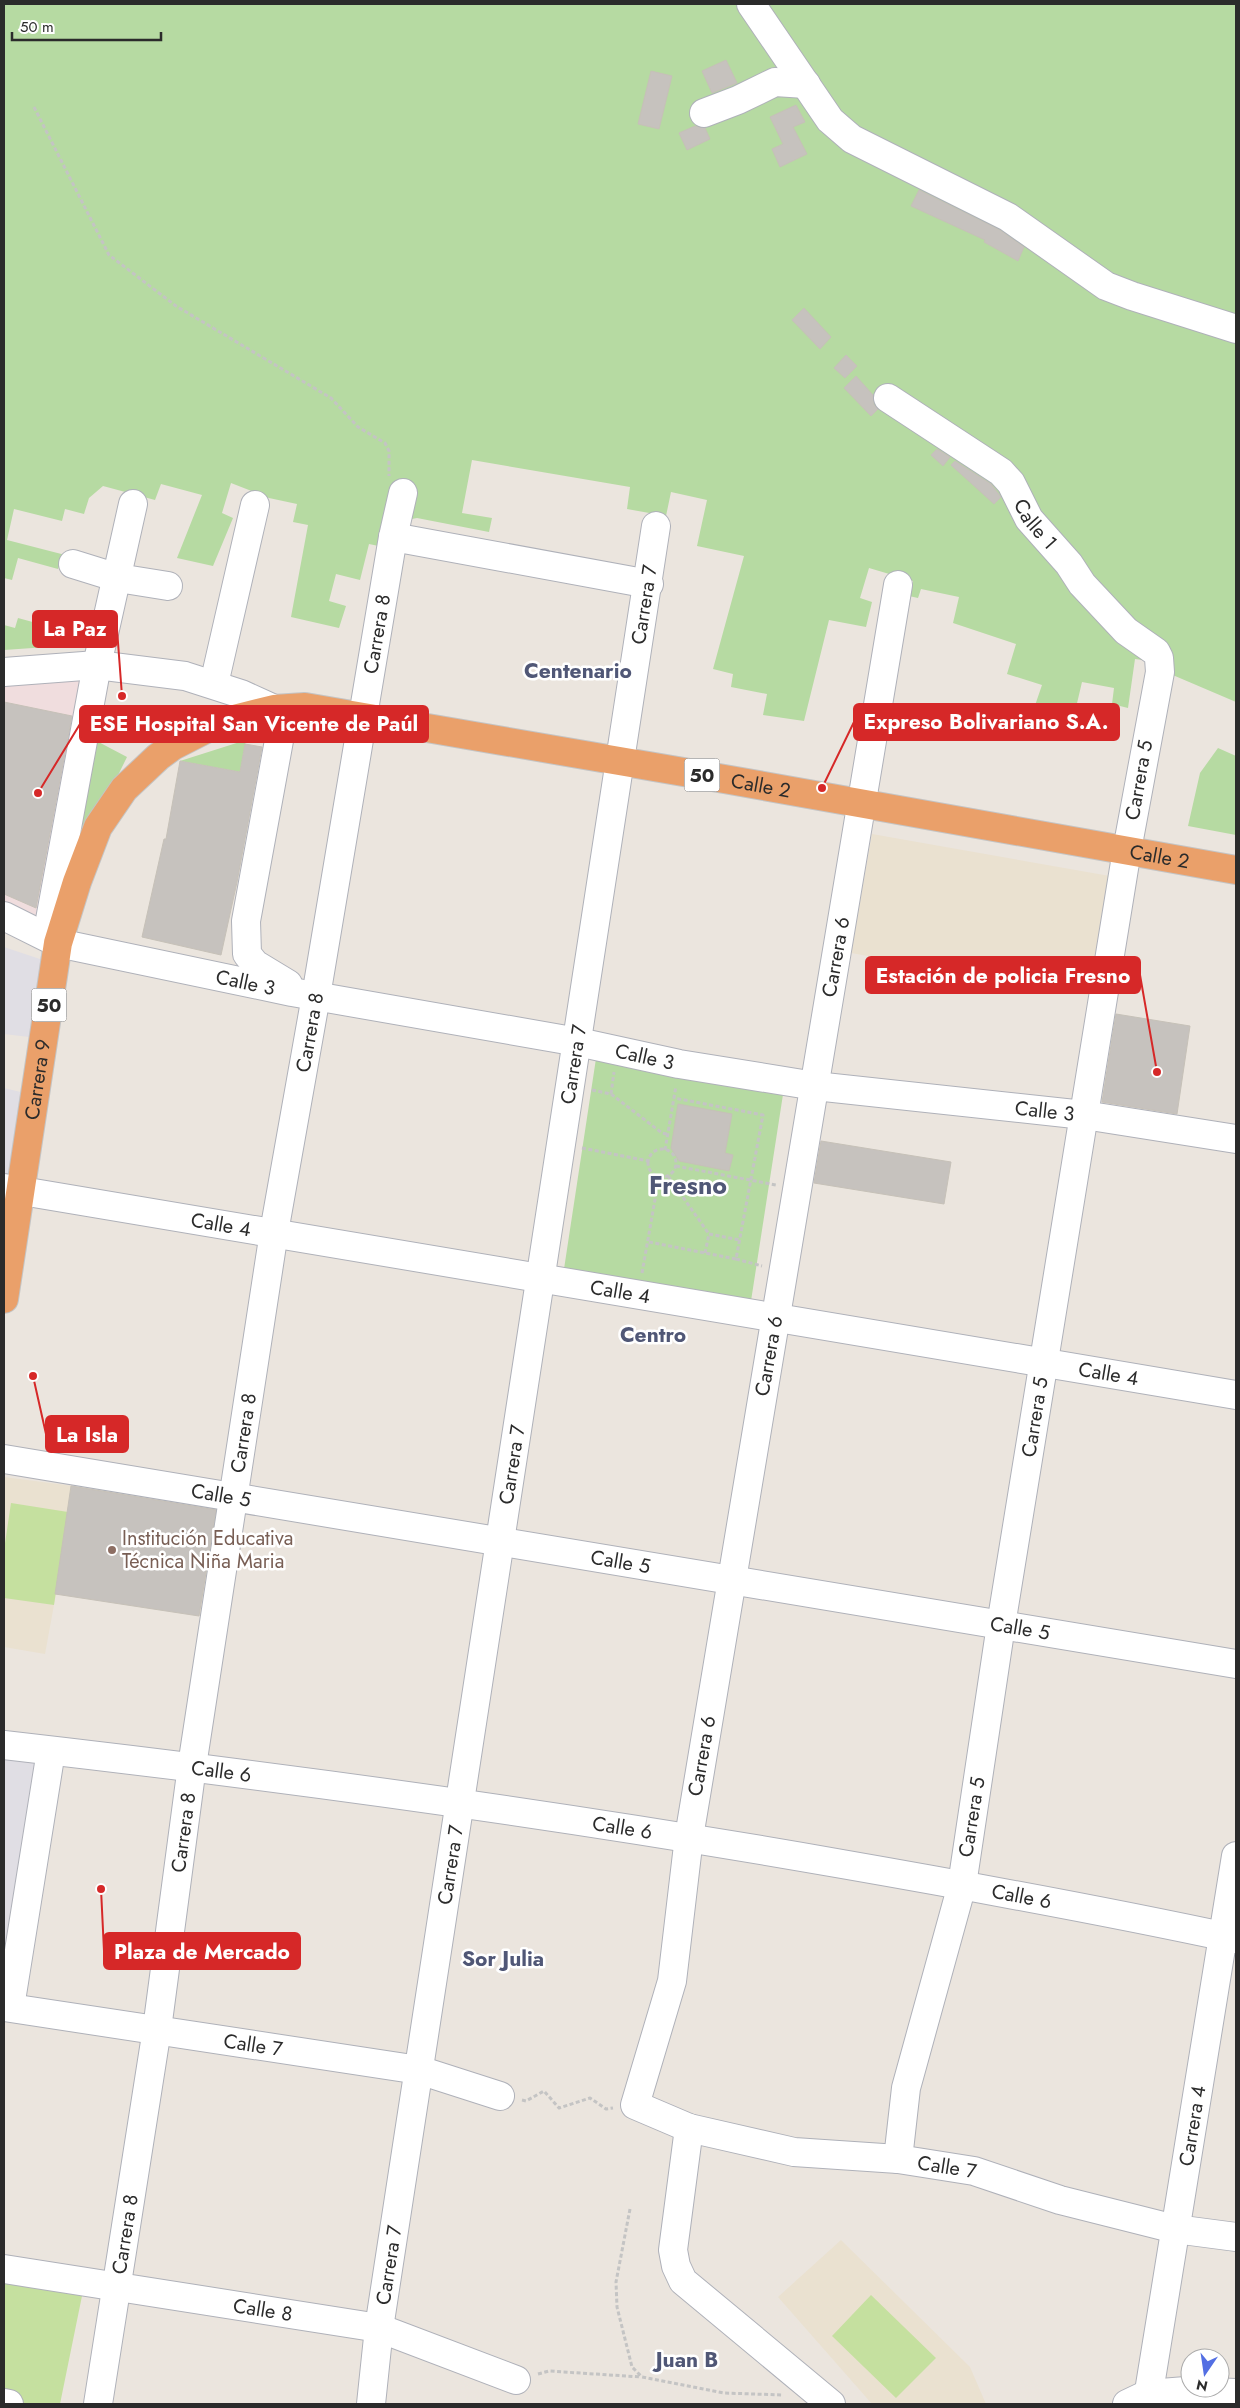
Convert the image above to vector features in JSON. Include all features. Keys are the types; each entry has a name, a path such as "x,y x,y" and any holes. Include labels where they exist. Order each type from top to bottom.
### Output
{"highway":[{"name":"Calle 2","path":"173,746 218,723 274,709 306,708 621,761 1236,870"},
{"name":"Carrera 9","path":"4,1299 13,1189 53,940 98,827 124,790 158,757 173,746"}],"street":[{"path":"751,4 830,120 852,139 1008,216 1106,286 1132,296 1236,328"},
{"path":"704,113 738,100 775,82 806,84"},
{"name":"Calle 1","path":"888,398 1001,472 1011,483 1029,519 1069,564 1082,584 1126,631 1156,652 1159,658 1160,672"},
{"name":"Carrera 8","path":"98,2404 157,2028 192,1766 235,1497 274,1232 304,994 362,716 393,537 403,493"},
{"path":"53,940 97,665 118,578 133,504"},
{"path":"214,684 255,505"},
{"name":"Carrera 7","path":"371,2404 379,2328 656,526"},
{"path":"393,537 648,584"},
{"path":"73,564 118,578 168,586"},
{"name":"Carrera 6","path":"645,2109 672,1981 689,1837 898,585"},
{"path":"4,672 97,665 185,676 214,684 274,709 280,735 246,920 246,954 268,972 287,981 304,994"},
{"name":"Carrera 5","path":"898,2159 906,2088 962,1885 1001,1625 1127,850 1160,672"},
{"name":"Calle 3","path":"4,916 53,940 304,994 578,1042 679,1064 814,1086 1084,1115 1236,1139"},
{"name":"Calle 4","path":"13,1189 1236,1395"},
{"name":"Calle 5","path":"4,1459 1236,1664"},
{"name":"Calle 6","path":"4,1745 192,1766 460,1802 689,1837 962,1885 1230,1938"},
{"path":"7,2007 51,1751"},
{"name":"Carrera 4","path":"1141,2401 1230,1938 1236,1856"},
{"name":"Calle 7","path":"7,2007 157,2028 419,2070 500,2096"},
{"name":"Calle 7","path":"645,2109 689,2128 794,2152 898,2159 974,2172 1060,2200 1175,2229 1236,2238"},
{"path":"689,2128 673,2250 676,2266 682,2280 733,2325 828,2402"},
{"name":"Calle 8","path":"4,2256 118,2281 379,2328 516,2380"},
{"name":"Calle 8","path":"4,2269 118,2281"},
{"path":"1141,2401 1186,2391 1236,2393"},
{"path":"4,2403 9,2404"}],"path":[{"path":"34,107 109,255 176,306 331,398 364,432 385,443 389,451 389,480 394,487 403,493"},
{"path":"665,1150 679,1064"},
{"path":"611,1094 662,1133 667,1134"},
{"path":"648,1242 736,1259 763,1116 674,1098"},
{"path":"562,1144 648,1160"},
{"path":"665,1150 674,1155 676,1166 668,1176 660,1177 650,1172 648,1160 654,1152 665,1150"},
{"path":"676,1166 797,1188"},
{"path":"668,1176 709,1234 740,1240"},
{"path":"638,1294 660,1177"},
{"path":"706,1253 709,1234"},
{"path":"500,2096 526,2101 544,2091 559,2108 590,2098 606,2109 645,2109"},
{"path":"630,2209 616,2282 617,2307 632,2366 642,2377"},
{"path":"516,2380 549,2371 642,2377 724,2393 828,2402"}],"shaded area":[{"path":"97,673 43,923 4,905 4,682"},
{"path":"872,834 1121,878 1099,997 851,953"},
{"path":"43,944 60,952 38,1038 4,1034 4,947 40,959"},
{"path":"4,1088 29,1094 15,1180 4,1179"},
{"name":"Institución Educativa Técnica Niña Maria","path":"4,1477 227,1506 208,1617 56,1594 45,1654 4,1647"},
{"path":"4,1755 55,1763 4,1996"},
{"path":"841,2240 970,2367 986,2404 872,2404 778,2297"}],"green space":[{"path":"4,4 1236,4 1236,702 1168,673 1158,662 1135,659 1128,708 1112,704 1114,688 1082,682 1070,733 1029,723 1042,685 1007,674 1016,644 953,623 959,597 921,589 918,598 909,596 913,581 869,568 860,598 872,602 866,627 829,620 804,721 763,715 767,694 731,687 733,674 713,669 744,556 697,546 707,500 671,492 666,516 627,509 630,487 472,460 462,513 492,518 489,532 417,518 401,521 393,549 369,544 360,580 336,574 329,601 346,606 339,628 291,617 308,525 293,522 297,504 269,498 231,483 222,513 233,518 213,566 177,558 202,495 161,484 155,500 103,486 89,498 84,514 65,509 62,521 14,509 7,540 73,557 61,561 58,569 18,558 12,580 4,578"},
{"path":"18,618 91,638 90,644 4,650 4,625 15,628"},
{"path":"89,737 127,757 85,842 57,935"},
{"path":"246,740 240,772 180,761"},
{"path":"1218,748 1236,756 1236,835 1188,826 1200,773"},
{"path":"597,1052 784,1088 751,1301 564,1269"},
{"path":"11,1503 68,1512 54,1605 4,1598 4,1550"},
{"path":"4,2276 83,2291 60,2404 26,2404 4,2400"},
{"path":"871,2295 936,2358 896,2398 832,2336"}],"building":[{"path":"726,60 737,83 712,93 702,71"},
{"path":"651,71 672,76 659,129 638,124"},
{"path":"796,105 805,122 793,127 807,154 780,167 772,149 783,144 770,117"},
{"path":"695,126 705,128 710,139 687,150 679,133"},
{"path":"919,190 1000,230 1024,247 1018,261 984,242 985,240 911,206"},
{"path":"804,308 831,337 820,349 792,320"},
{"path":"846,355 857,366 845,378 834,368"},
{"path":"856,376 873,395 874,405 878,409 871,416 844,388"},
{"path":"937,449 950,457 943,466 931,455"},
{"path":"955,461 991,484 1001,497 994,504 951,465"},
{"path":"4,702 72,716 36,908 4,894"},
{"path":"245,744 262,747 237,882 221,955 142,937 164,839 166,839 180,761 240,772"},
{"path":"1116,1014 1190,1026 1177,1114 1102,1102"},
{"path":"678,1104 732,1114 725,1153 733,1155 729,1171 679,1161 671,1148"},
{"path":"821,1141 951,1162 944,1204 814,1183"},
{"name":"Institución Educativa Técnica Niña Maria","path":"71,1486 216,1510 199,1616 55,1594"}],"place":[{"name":"La Paz","path":"122,696"},
{"name":"Expreso Bolivariano S.A.","path":"822,788"},
{"name":"ESE Hospital San Vicente de Paúl","path":"38,793"},
{"name":"Estación de policia Fresno","path":"1157,1072"},
{"name":"La Isla","path":"33,1376"},
{"name":"Institución Educativa Técnica Niña Maria","path":"112,1550"},
{"name":"Plaza de Mercado","path":"101,1889"}],"district":[{"name":"Centenario","path":"578,671"},
{"name":"Fresno","path":"688,1185"},
{"name":"Centro","path":"653,1335"},
{"name":"Sor Julia","path":"503,1959"},
{"name":"Juan B","path":"687,2360"}]}
